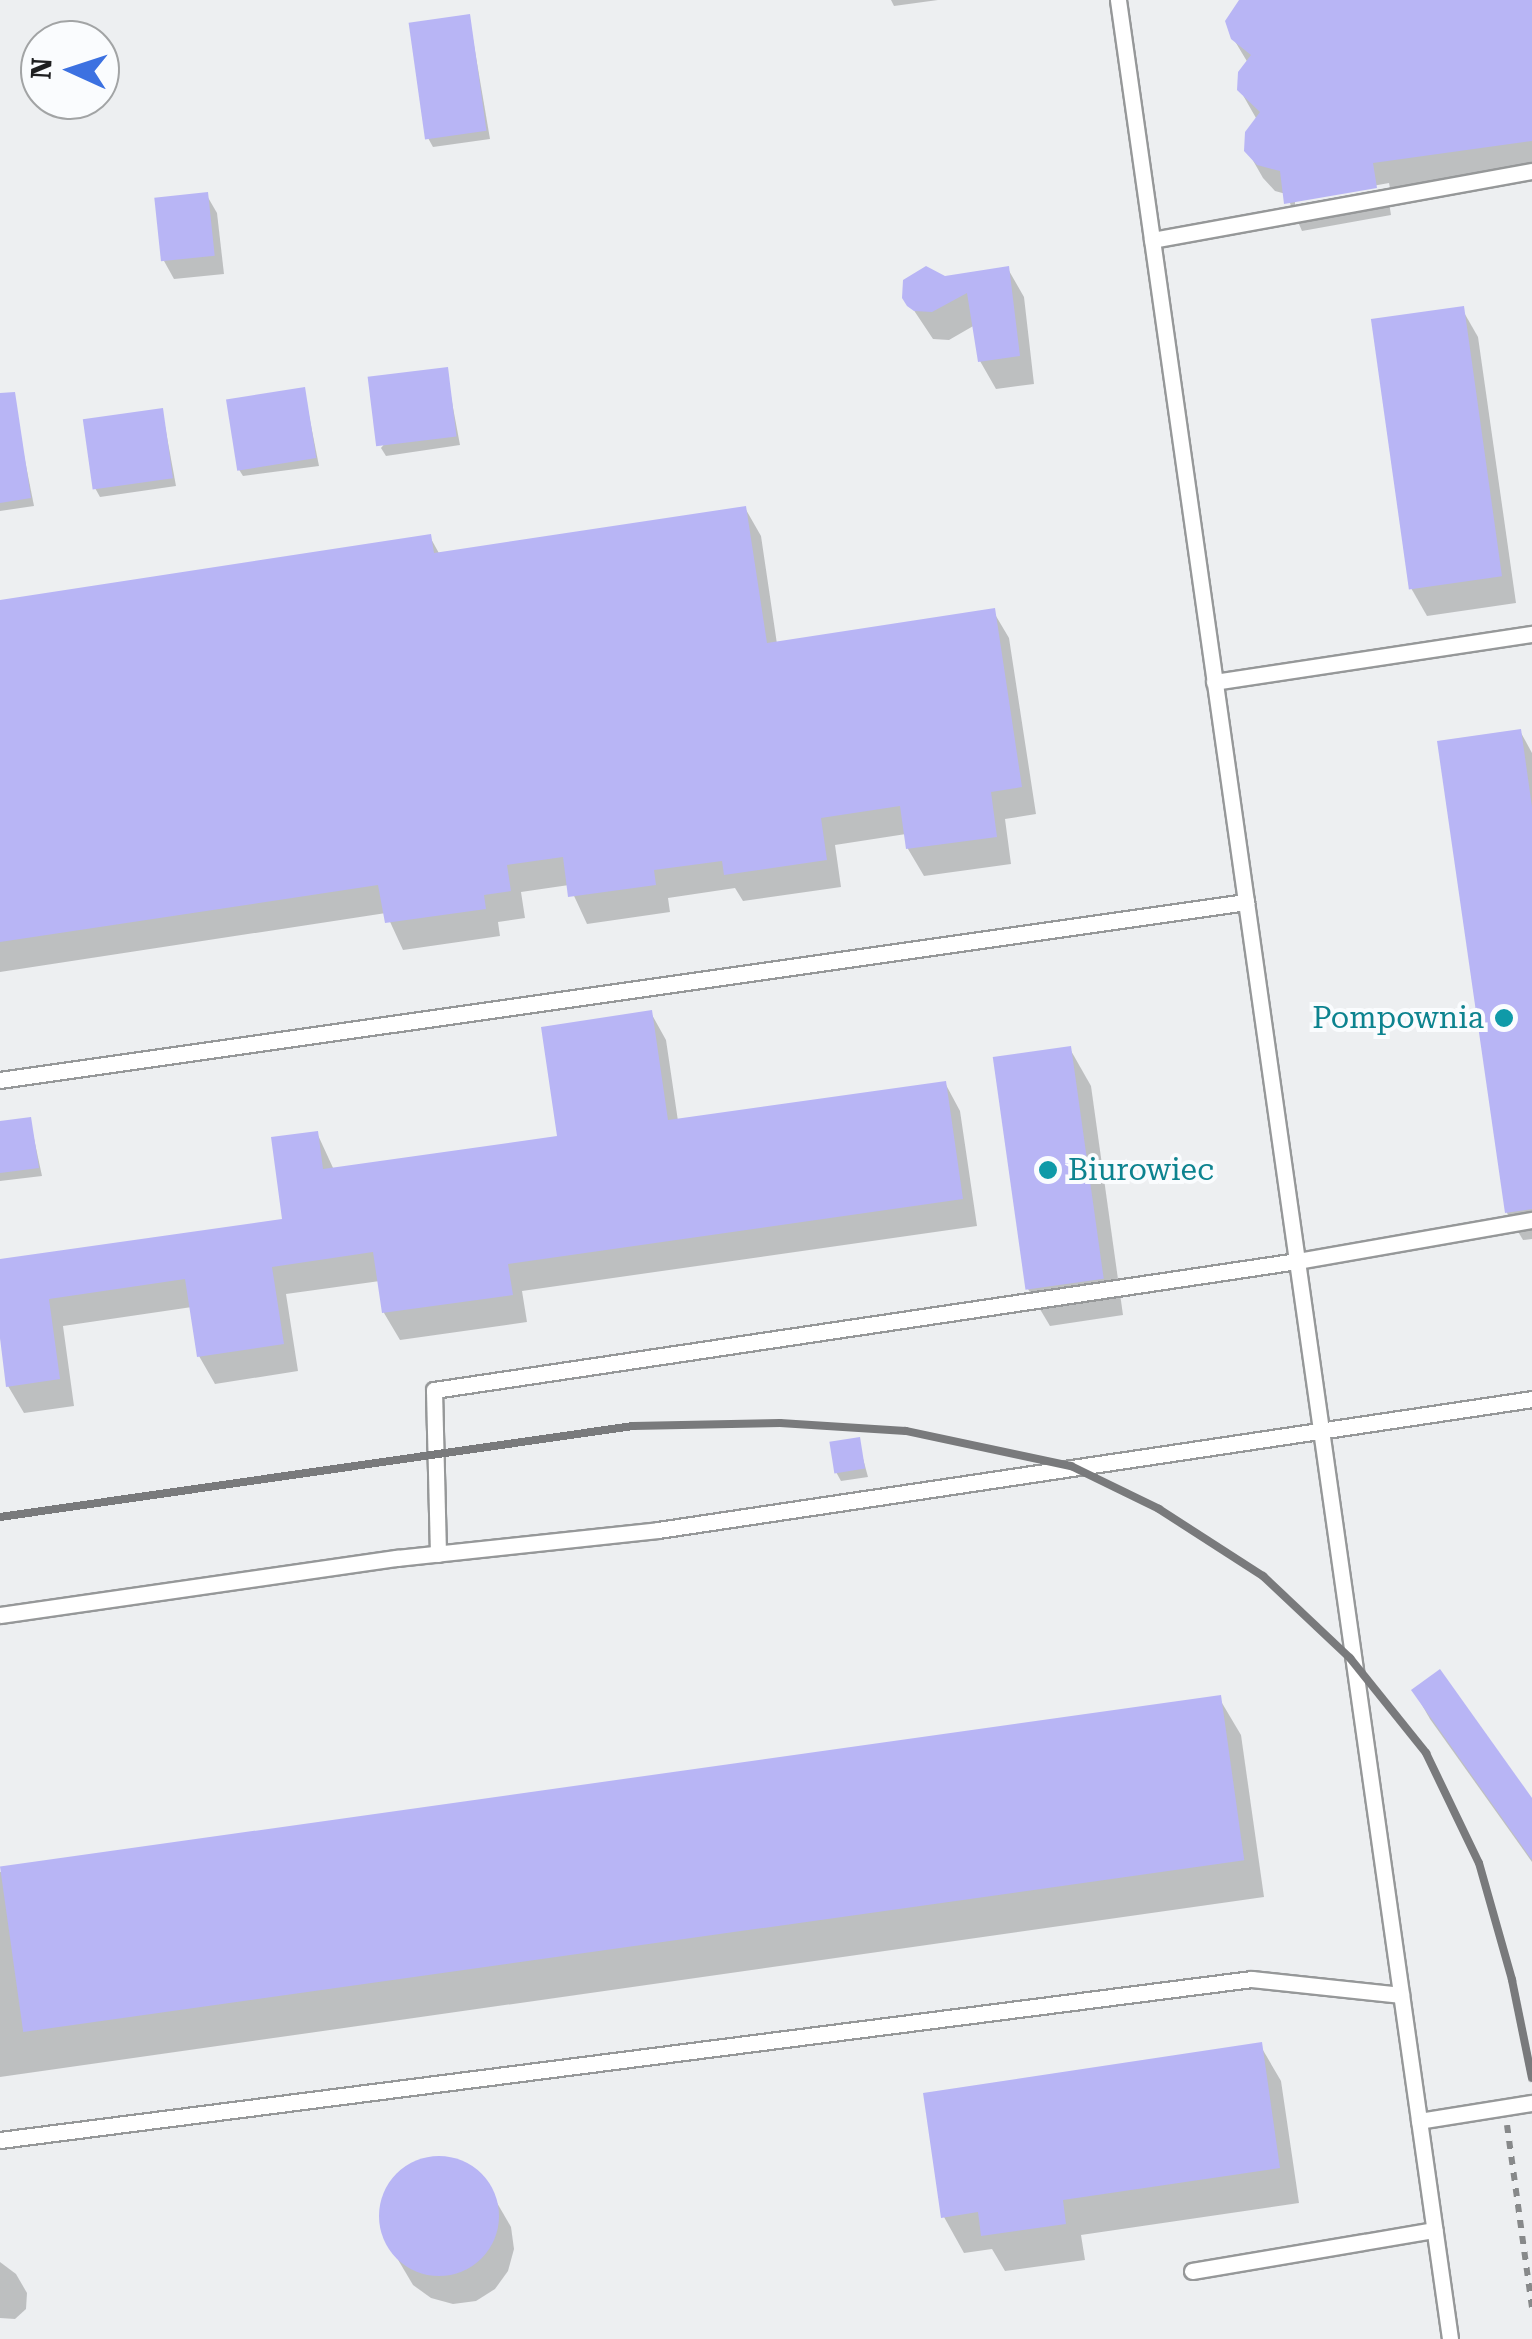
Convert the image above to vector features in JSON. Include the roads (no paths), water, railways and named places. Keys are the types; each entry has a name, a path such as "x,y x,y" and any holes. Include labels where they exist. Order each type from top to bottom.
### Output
{"lane":[{"path":"1118,0 1448,2338"},
{"path":"1152,240 1532,171"},
{"path":"1214,682 1532,634"},
{"path":"0,1080 1246,902"},
{"path":"438,1554 434,1390 1297,1261 1532,1220"},
{"path":"0,1615 438,1554 658,1530 1532,1399"},
{"path":"0,2140 1252,1979 1401,1995"},
{"path":"1419,2121 1532,2102"},
{"path":"1192,2271 1435,2230"}],"railway":[{"path":"0,1517 633,1426 780,1423 906,1431 1071,1466 1159,1509 1263,1576 1350,1658 1426,1753 1479,1863 1512,1980 1532,2078"}],"place":[{"name":"Pompownia","path":"1504,1018"},
{"name":"Biurowiec","path":"1048,1170"}]}
